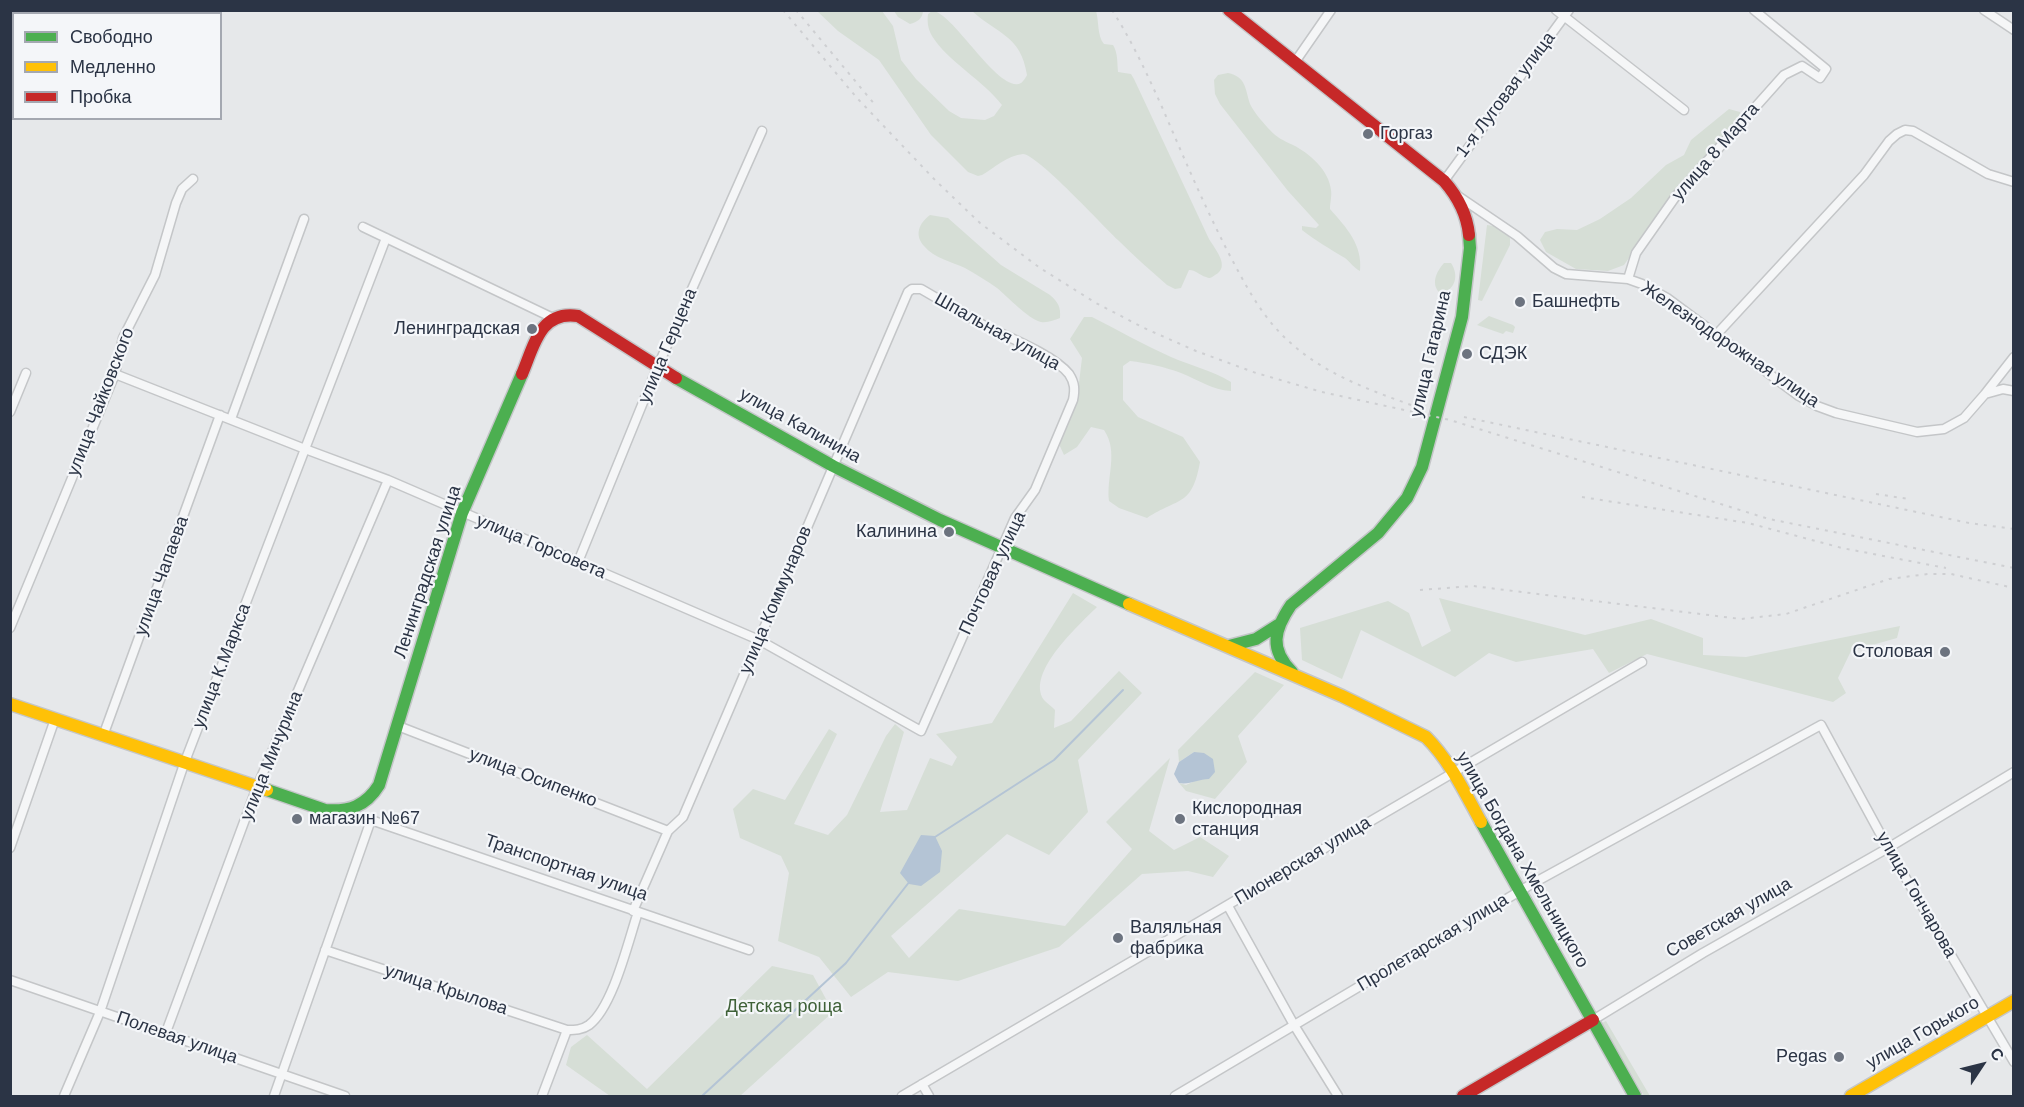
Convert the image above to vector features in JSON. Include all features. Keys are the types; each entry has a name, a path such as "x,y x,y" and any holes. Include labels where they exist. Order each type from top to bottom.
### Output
{"street":[{"name":"улица Гагарина","path":"1229,10 1444,181 1462,207 1468,227 1470,248 1462,317 1422,466 1407,498 1396,514 1359,550 1292,605 1278,625"},
{"path":"1295,62 1331,10"},
{"path":"1556,10 1567,14 1684,110"},
{"name":"улица 8 Марта","path":"1628,279 1636,253 1676,196 1784,75 1803,66 1820,78 1826,69 1754,10"},
{"path":"1984,10 2013,30"},
{"name":"1-я Луговая улица","path":"1444,181 1567,14"},
{"path":"1717,334 1864,175 1889,141 1897,134 1905,130 1913,131 1988,174 2013,182"},
{"name":"улица Герцена","path":"578,562 657,368 762,131"},
{"name":"улица Чайковского","path":"10,628 115,374 123,338 155,275 176,202 182,189 193,178"},
{"name":"Железнодорожная улица","path":"1455,194 1517,236 1566,274 1628,279 1667,298 1799,396 1836,413 1917,432 1944,429 1964,418 2013,357"},
{"path":"231,419 304,219"},
{"name":"улица Калинина","path":"363,227 553,318 568,314 578,316 657,368 833,466 940,520 1002,549 1298,676"},
{"name":"улица К.Маркса","path":"64,1096 100,1012 184,764 386,238"},
{"name":"Шпальная улица","path":"916,288 1054,361 1068,373 1073,381"},
{"name":"улица Коммунаров","path":"567,1030 578,1030 590,1024 607,1004 635,911 668,831 683,817 908,292 916,288"},
{"name":"Ленинградская улица","path":"361,807 374,794 379,784 462,513 539,334 545,324 553,318"},
{"path":"10,412 26,373"},
{"name":"улица Горсовета","path":"115,374 388,480 759,640 921,731"},
{"name":"Почтовая улица","path":"921,731 1015,518 1035,490 1072,400 1075,390 1073,381"},
{"path":"1985,394 2003,389 2013,391"},
{"name":"улица Чапаева","path":"103,736 220,415"},
{"name":"улица Мичурина","path":"165,1035 257,787 388,480"},
{"path":"1229,646 1256,639 1278,625"},
{"path":"1278,625 1276,643 1278,653 1288,669 1298,676"},
{"name":"Пионерская улица","path":"902,1096 1642,662"},
{"name":"улица Богдана Хмельницкого","path":"1298,676 1410,728 1426,737 1435,747 1453,772 1635,1096"},
{"path":"10,704 325,810 339,812 361,807 370,820 274,1096"},
{"path":"10,848 55,719"},
{"name":"улица Гончарова","path":"1821,725 1888,848 2013,1062"},
{"name":"Пролетарская улица","path":"1175,1096 1520,892 1821,725"},
{"name":"улица Осипенко","path":"398,726 668,831"},
{"name":"Советская улица","path":"1462,1096 1754,923 1888,848 2013,772"},
{"name":"Транспортная улица","path":"370,820 749,950"},
{"path":"1228,906 1294,1025 1338,1096"},
{"name":"улица Крылова","path":"325,950 567,1030"},
{"name":"Полевая улица","path":"10,980 345,1096"},
{"name":"улица Горького","path":"1851,1096 2013,1001"},
{"path":"542,1096 567,1030"},
{"path":"922,1084 929,1096"}],"green space":[{"path":"923,10 919,20 910,24 898,17 894,11"},
{"path":"817,11 882,11 893,26 901,60 916,79 949,111 961,118 985,120 994,116 1002,105 939,45 930,31 928,14 932,11 941,14 1001,77 1012,83 1021,83 1027,75 1024,62 1014,43 972,11 1096,11 1102,41 1115,48 1118,72 1131,74 1134,79 1209,239 1218,253 1222,263 1220,272 1210,278 1189,270 1181,288 1175,289 1167,285 1056,178 1031,157 1023,154 1017,155 978,176 968,172 931,135 879,60 838,31"},
{"path":"1228,73 1242,80 1250,104 1272,132 1280,139 1299,148 1322,169 1331,190 1330,209 1356,245 1360,271 1345,258 1302,230 1302,226 1316,228 1319,225 1288,191 1220,104 1215,94 1214,80 1218,75"},
{"path":"1729,109 1740,112 1743,123 1674,194 1624,265 1608,271 1576,269 1546,252 1540,240 1545,232 1557,229 1577,230 1600,219 1631,198 1666,165 1684,155 1691,140"},
{"path":"930,215 948,218 1001,265 1050,295 1058,305 1060,318 1046,322 1036,320 985,280 928,250 919,238 919,229"},
{"path":"1487,225 1497,227 1505,233 1510,238 1510,245 1482,301 1478,300"},
{"path":"1444,263 1451,263 1455,272 1455,281 1450,289 1441,294 1436,287 1435,278"},
{"path":"1489,316 1513,325 1515,327 1513,333 1506,331 1503,334 1477,325"},
{"path":"1084,317 1092,317 1161,352 1231,382 1231,391 1212,387 1181,373 1156,366 1130,361 1123,366 1123,400 1138,417 1183,437 1200,462 1193,487 1188,494 1147,518 1119,508 1109,501 1111,447 1104,430 1091,427 1077,447 1064,455 1058,442 1078,391 1082,358 1070,339"},
{"path":"1073,593 1097,607 1057,650 1042,676 1040,689 1044,700 1055,710 1054,728 1071,721 1119,671 1142,693 1078,760 1088,812 1049,855 1007,834 891,936 909,958 959,909 1065,926 1132,849 1106,822 1170,758 1149,831 1174,850 1200,837 1229,856 1213,877 1188,871 1142,874 1059,947 958,981 888,972 851,997 819,957 778,941 789,873 781,856 740,838 733,809 753,789 785,800 829,729 837,734 794,824 828,835 847,815 886,736 895,724 904,732 880,812 907,810 930,758 952,766 957,757 936,734 992,723"},
{"path":"1439,598 1585,635 1651,619 1703,638 1703,655 1746,657 1900,626 1897,638 1851,651 1838,678 1846,693 1833,702 1647,654 1609,673 1593,649 1516,662 1489,653 1455,677 1361,630 1342,679 1302,660 1300,628 1388,601 1409,613 1422,647 1451,631"},
{"path":"1255,672 1284,685 1238,736 1247,762 1215,799 1186,791 1179,783 1186,785 1199,779 1194,752 1179,762 1178,750"},
{"name":"Детская роща","path":"772,966 813,975 833,1012 740,1096 610,1096 566,1065 571,1047 587,1035 647,1089"},
{"path":"1606,1021 1650,1096 1644,1096 1602,1023"}],"water":[{"path":"1194,752 1204,753 1213,759 1215,772 1209,779 1179,783 1174,774 1179,762"},
{"path":"921,835 935,836 942,851 940,872 921,886 909,884 900,873"}],"waterway":[{"path":"935,837 1054,760 1123,690"},
{"path":"702,1096 846,963 910,881"}],"railway":[{"path":"783,10 857,98 936,181 980,223 1040,268 1096,303 1144,328 1196,351 1256,373 1322,392 1450,420 1769,519 2014,568"},
{"path":"796,10 876,106"},
{"path":"1112,10 1145,70 1228,252 1264,314 1282,335 1320,365 1366,388 1414,406"},
{"path":"1464,417 1969,523 2014,529"},
{"path":"1876,494 1909,499"},
{"path":"1582,497 1748,523 1842,548 1946,568"},
{"path":"1420,590 1473,586 1741,619 1786,614 1889,579 1928,574 1951,574 2014,588"}],"traffic: fast":[{"path":"1292,672 1285,664 1277,647 1278,631 1285,614 1291,605 1378,533 1407,498 1422,467 1462,317 1470,248 1469,235"},
{"path":"267,790 325,810 342,810 363,803 379,785 462,513 522,374"},
{"path":"676,378 833,466 940,520 1129,604"},
{"path":"1229,646 1256,639 1278,625"},
{"path":"1481,822 1635,1096"}],"traffic: slow":[{"path":"1129,604 1342,696 1426,737 1450,767 1481,822"},
{"path":"10,704 267,790"},
{"path":"1851,1096 2014,1001"}],"traffic: jam":[{"path":"1229,10 1444,181 1461,206 1469,235"},
{"path":"522,374 535,342 547,324 565,316 578,316 676,378"},
{"path":"1463,1096 1593,1020"}],"place":[{"name":"Горгаз","path":"1368,134"},
{"name":"Башнефть","path":"1520,302"},
{"name":"Ленинградская","path":"532,329"},
{"name":"СДЭК","path":"1467,354"},
{"name":"Калинина","path":"949,532"},
{"name":"Столовая","path":"1945,652"},
{"name":"магазин №67","path":"297,819"},
{"name":"Кислородная станция","path":"1180,819"},
{"name":"Валяльная фабрика","path":"1118,938"},
{"name":"Pegas","path":"1839,1057"}]}
